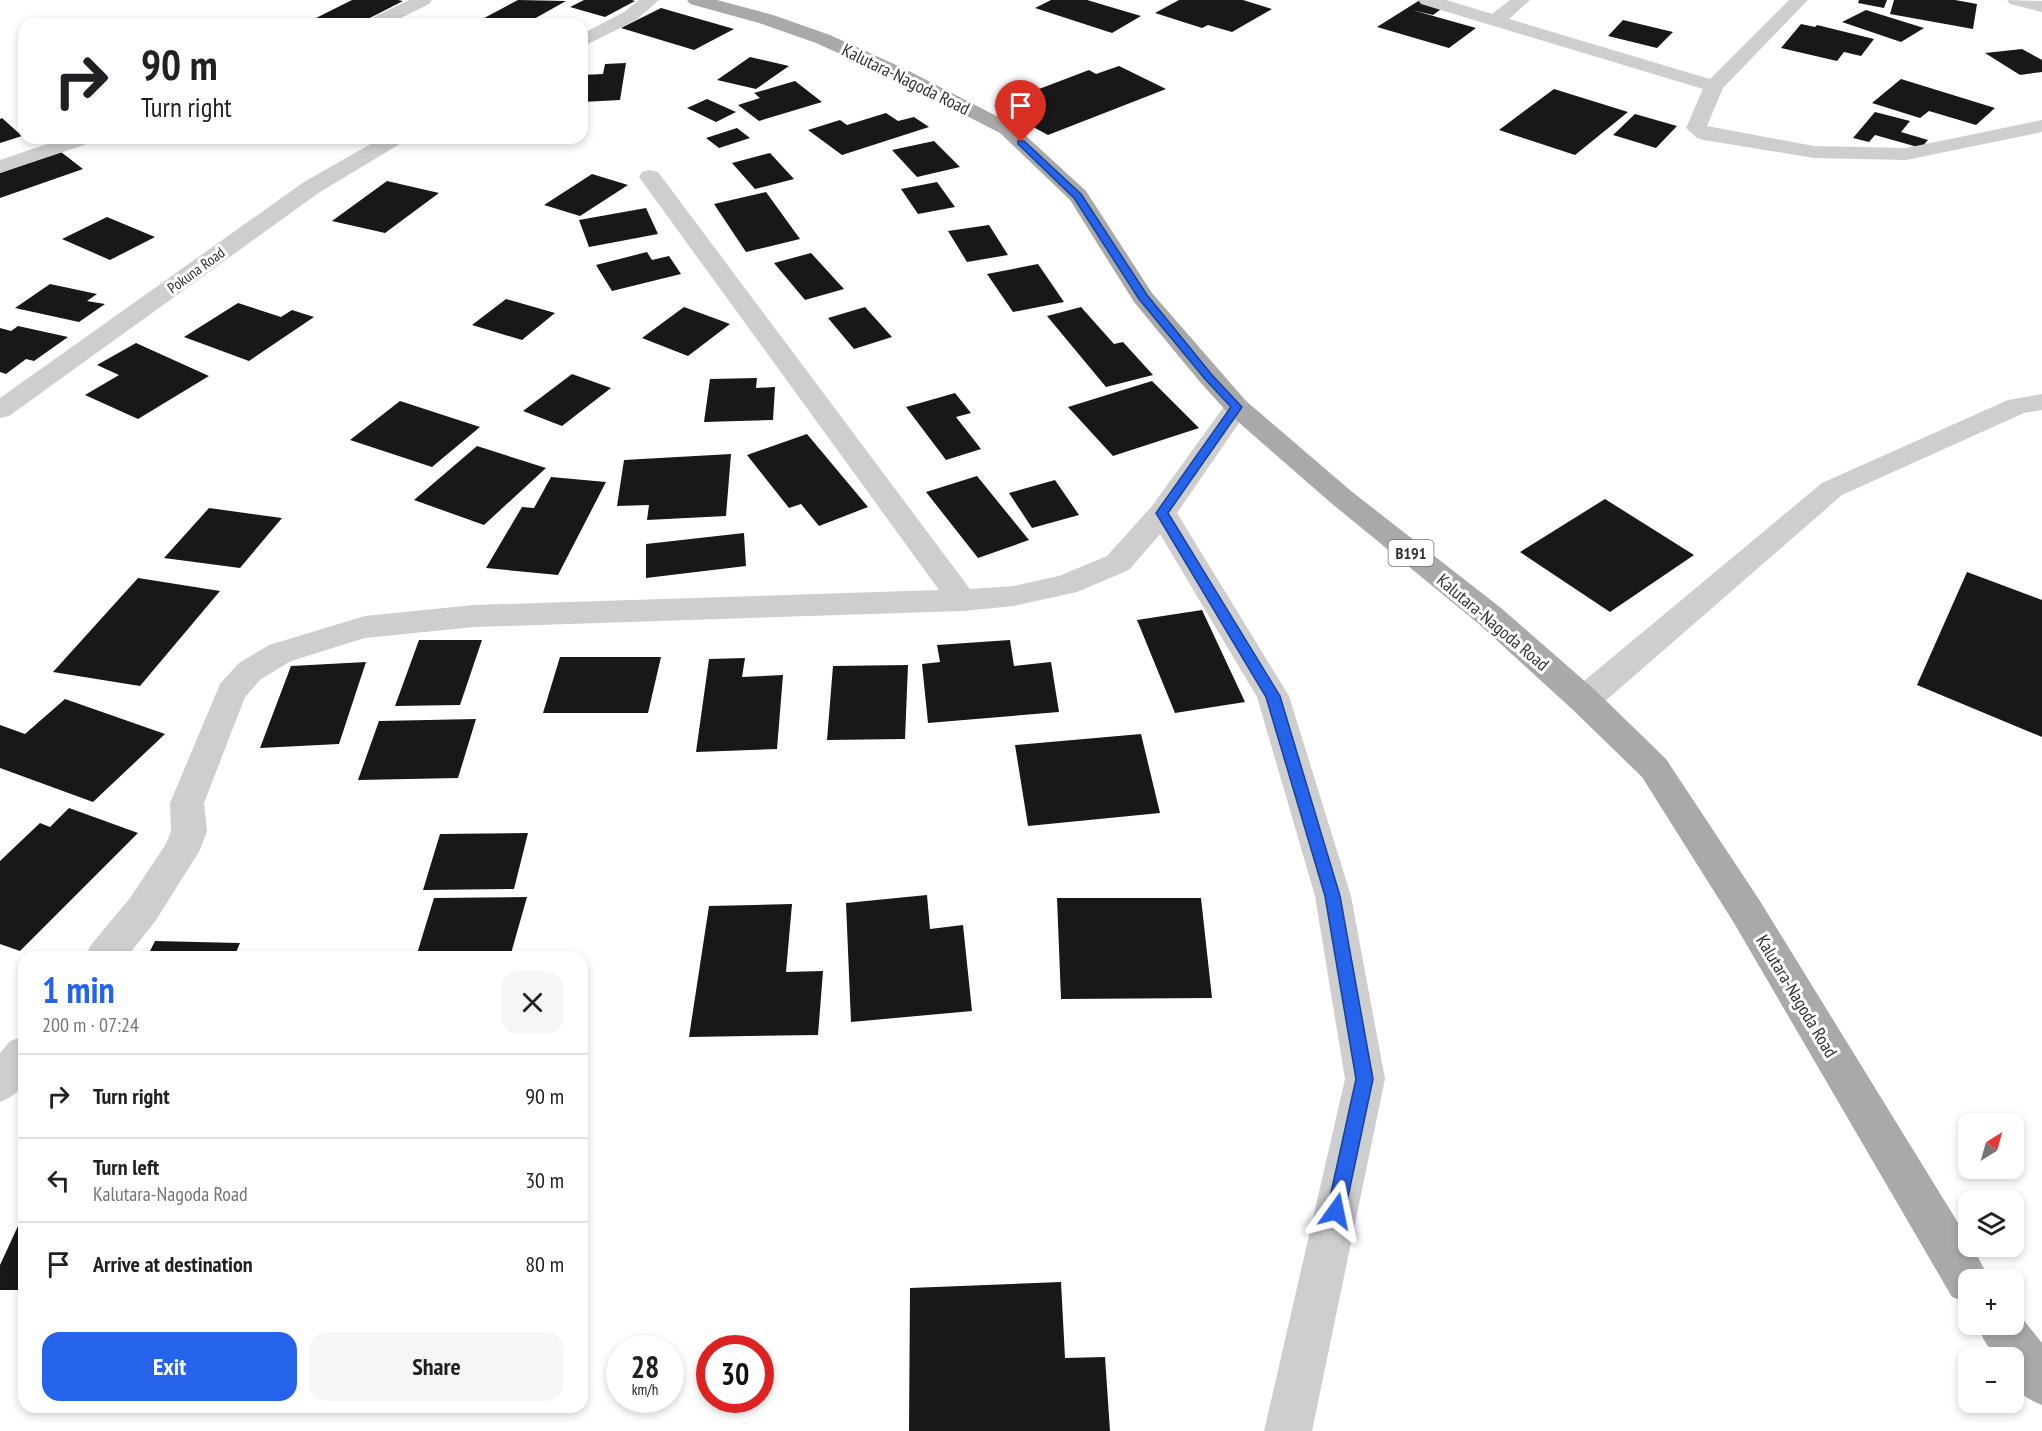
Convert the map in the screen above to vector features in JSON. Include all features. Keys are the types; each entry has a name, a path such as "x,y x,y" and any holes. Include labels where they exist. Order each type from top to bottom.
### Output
{"main road":[{"name":"Kalutara-Nagoda Road","path":"696,0 766,19 823,39 898,73 1007,129 1078,196 1143,297 1237,407 1341,497 1490,616 1584,700 1654,768 1747,912 1961,1269"},
{"path":"2008,1335 2042,1382"}],"street":[{"path":"387,18 423,0"},
{"path":"588,38 630,16 650,0"},
{"path":"1427,0 1714,86"},
{"path":"1494,21 1521,0"},
{"path":"1799,0 1714,86 1696,128 1704,134 1814,152 1906,154 2042,126"},
{"path":"2016,0 2042,7"},
{"path":"0,167 68,144"},
{"name":"Pokuna Road","path":"0,411 312,187 386,144"},
{"path":"650,177 962,600"},
{"path":"1584,700 1832,489 2017,406 2042,402"},
{"path":"109,951 143,909 182,850 189,831 187,803 231,692 250,671 280,653 365,627 474,616 962,600 1014,596 1066,585 1118,563 1162,513 1237,407"},
{"path":"1162,513 1273,696 1333,896 1365,1079 1288,1431"},
{"path":"0,1083 18,1061"}],"building":[{"path":"352,0 403,1 370,18 316,18"},
{"path":"518,0 566,1 536,18 484,18"},
{"path":"584,0 635,1 605,17 570,7"},
{"path":"1051,0 1087,0 1141,16 1112,33 1035,8"},
{"path":"1179,0 1243,0 1272,9 1232,32 1208,25 1202,28 1155,13"},
{"path":"1420,0 1444,7 1433,15 1412,10 1476,28 1449,48 1377,27"},
{"path":"1859,0 1887,0 1884,8 1858,3"},
{"path":"1894,0 1955,0 1977,4 1973,29 1890,14"},
{"path":"661,8 734,29 694,50 621,28"},
{"path":"1866,10 1924,28 1901,42 1842,22"},
{"path":"1623,20 1673,32 1657,48 1608,36"},
{"path":"1801,24 1815,27 1817,25 1874,39 1861,56 1844,52 1837,61 1781,48"},
{"path":"2022,49 2042,60 2042,72 2020,75 1985,53"},
{"path":"750,57 789,66 756,89 717,80"},
{"path":"626,63 620,100 588,102 588,75 603,74 605,64"},
{"path":"1119,66 1166,89 1048,135 994,106 1089,70 1096,74"},
{"path":"1901,79 1995,108 1976,125 1929,111 1920,118 1872,103"},
{"path":"795,81 822,102 759,121 738,105 760,98 754,93"},
{"path":"1554,89 1628,112 1575,155 1499,130"},
{"path":"707,99 736,112 716,122 687,108"},
{"path":"1875,112 1910,121 1901,132 1928,140 1921,148 1875,135 1869,142 1853,138"},
{"path":"886,113 898,121 914,117 929,127 842,155 808,130 840,120 847,125"},
{"path":"1635,114 1677,126 1656,148 1613,135"},
{"path":"2,118 18,132 18,137 0,143 0,119"},
{"path":"737,128 750,138 719,148 706,138"},
{"path":"934,141 960,167 917,177 892,150"},
{"path":"61,152 83,169 0,198 0,173"},
{"path":"770,153 794,179 755,189 732,163"},
{"path":"592,174 628,185 580,216 544,205"},
{"path":"387,181 439,193 385,233 332,221"},
{"path":"937,182 955,207 918,214 901,189"},
{"path":"766,192 800,239 746,252 714,204"},
{"path":"646,208 658,234 589,247 579,220"},
{"path":"107,217 155,237 110,260 62,239"},
{"path":"989,225 1008,255 967,262 948,231"},
{"path":"647,252 652,260 669,256 681,274 612,291 596,265"},
{"path":"811,253 844,289 805,300 774,263"},
{"path":"1038,264 1064,302 1013,312 987,274"},
{"path":"50,284 97,294 87,301 105,304 79,322 15,308"},
{"path":"506,299 555,313 522,340 472,325"},
{"path":"238,303 281,317 292,310 314,317 249,361 184,337"},
{"path":"684,307 730,324 688,356 642,338"},
{"path":"865,307 892,337 854,349 828,318"},
{"path":"1081,307 1114,344 1123,342 1153,375 1106,387 1047,316"},
{"path":"18,326 68,337 34,361 26,359 6,374 0,372 0,328 11,331"},
{"path":"136,343 209,376 138,419 85,395 119,375 97,365"},
{"path":"572,374 611,388 562,426 523,411"},
{"path":"757,378 756,388 775,387 773,420 704,422 710,379"},
{"path":"1152,381 1199,428 1113,456 1068,407"},
{"path":"955,393 971,413 956,417 981,449 946,460 906,407"},
{"path":"400,401 480,427 432,467 350,440"},
{"path":"807,434 868,507 819,526 801,504 789,508 747,455"},
{"path":"477,446 546,468 484,525 414,500"},
{"path":"731,454 726,516 647,520 649,505 617,506 624,460"},
{"path":"977,476 1029,540 978,558 926,492"},
{"path":"551,477 606,482 558,575 486,568 522,507 534,508"},
{"path":"1055,480 1079,515 1032,528 1009,493"},
{"path":"1605,499 1694,555 1610,612 1520,552"},
{"path":"209,508 282,518 240,568 164,558"},
{"path":"744,533 746,566 646,578 646,544"},
{"path":"1967,572 2042,600 2042,737 1917,685"},
{"path":"138,578 220,591 140,686 53,672"},
{"path":"1202,610 1245,702 1175,713 1137,620"},
{"path":"419,640 482,640 460,705 395,706"},
{"path":"1010,640 1014,666 1051,662 1059,712 928,723 922,664 940,662 937,645"},
{"path":"560,657 661,657 648,713 543,713"},
{"path":"745,658 742,677 783,675 777,749 696,752 709,659"},
{"path":"366,662 339,744 260,748 291,666"},
{"path":"908,665 905,739 827,740 833,666"},
{"path":"65,699 165,734 93,802 0,768 0,725 25,734"},
{"path":"476,719 458,778 358,780 379,721"},
{"path":"1141,734 1160,813 1028,826 1015,745"},
{"path":"69,808 138,833 20,951 0,944 0,861 40,823 50,827"},
{"path":"528,833 514,889 423,890 440,834"},
{"path":"927,895 930,929 963,925 972,1011 851,1022 846,903"},
{"path":"527,897 512,951 418,951 434,898"},
{"path":"1057,898 1201,898 1212,998 1061,999"},
{"path":"792,904 786,972 823,971 818,1035 689,1037 709,906"},
{"path":"155,941 240,943 237,951 150,951"},
{"path":"18,1226 18,1290 0,1290 0,1265"},
{"path":"1061,1282 1065,1358 1105,1357 1110,1431 909,1431 910,1288"}],"route":[{"path":"1021,142 1078,196 1143,297 1237,407 1162,513 1273,696 1333,896 1365,1079 1336,1211"}]}
